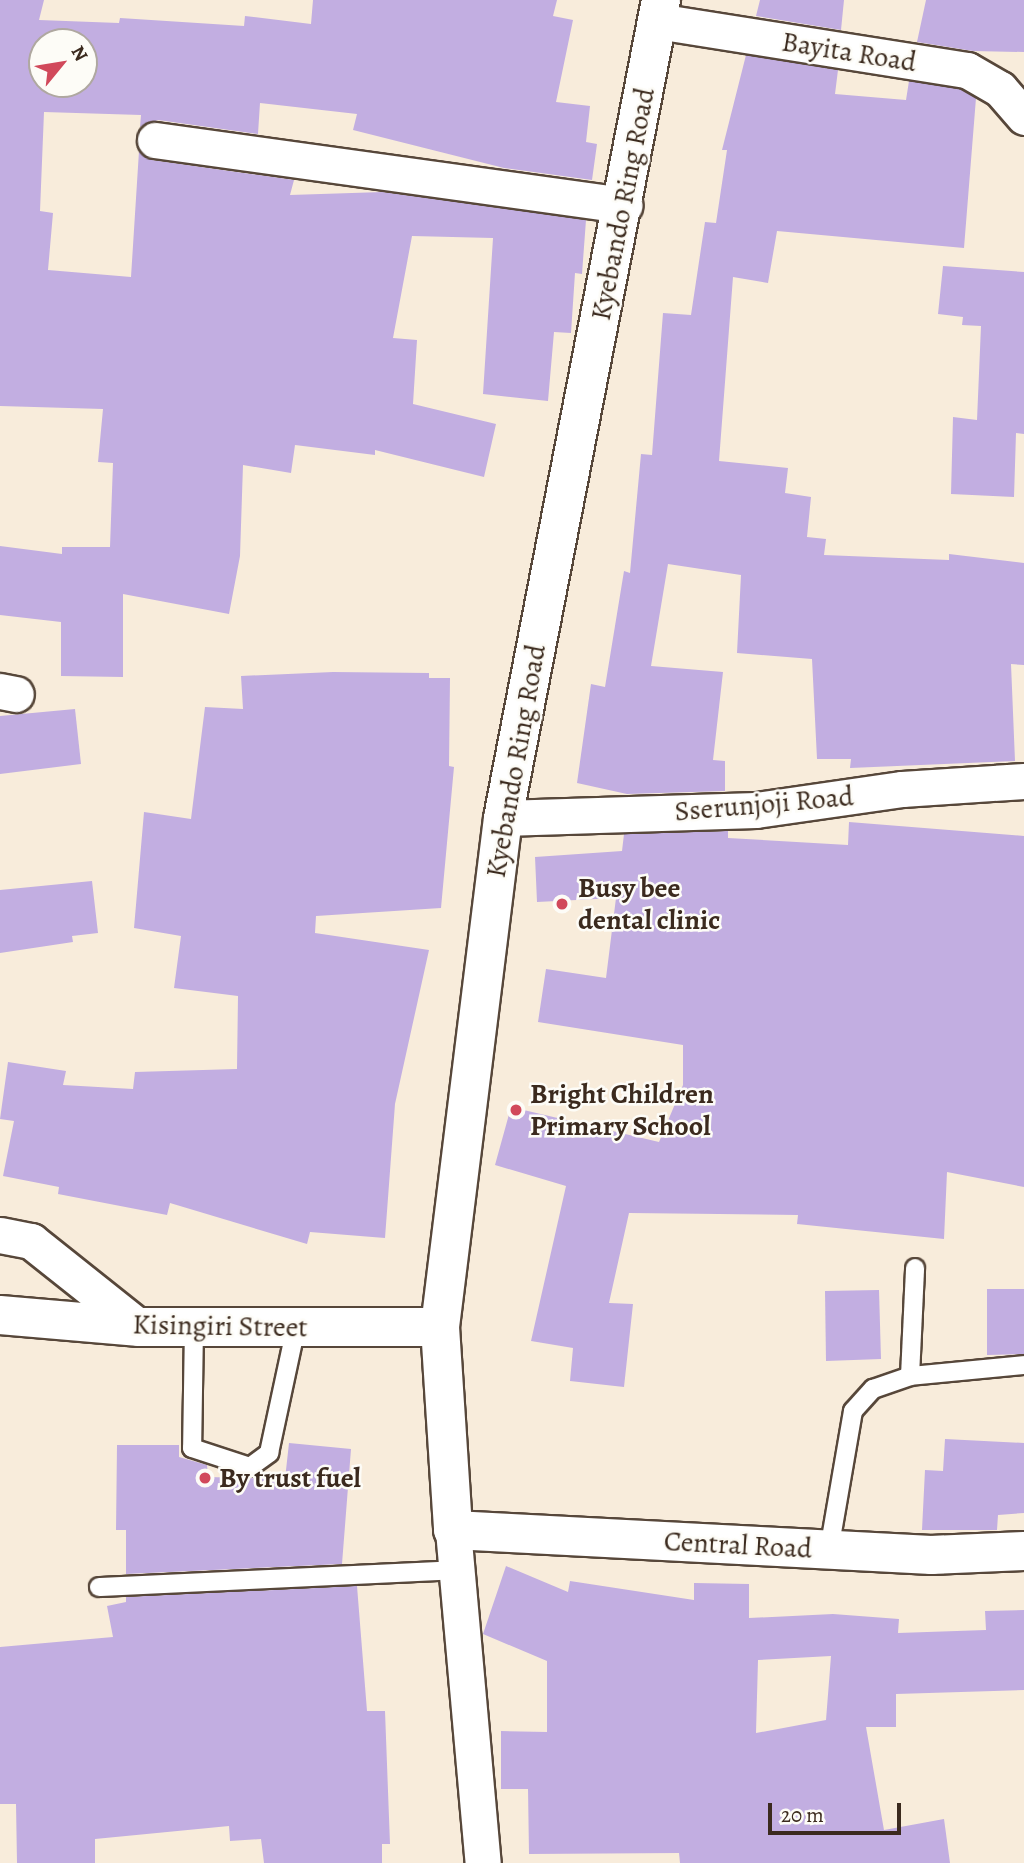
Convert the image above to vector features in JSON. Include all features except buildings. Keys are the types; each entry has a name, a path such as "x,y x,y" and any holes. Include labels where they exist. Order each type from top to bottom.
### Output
{"street":[{"name":"Bayita Road","path":"659,11 967,70 1000,89 1024,117"},
{"name":"Kyebando Ring Road","path":"453,1530 440,1327 503,818 625,205 659,11"},
{"path":"155,140 625,205"},
{"name":"Sserunjoji Road","path":"503,818 756,810 1022,774"},
{"path":"0,1235 31,1241 139,1327"},
{"name":"Kisingiri Street","path":"0,1315 139,1327 440,1327"},
{"path":"453,1530 483,1863"},
{"name":"Central Road","path":"453,1530 931,1555 1024,1551"}],"lane":[{"path":"910,1376 915,1268"},
{"path":"194,1327 192,1448 250,1467 269,1453 296,1327"},
{"path":"829,1550 853,1411 873,1389 910,1376 1024,1365"},
{"path":"99,1587 456,1570"}],"place":[{"name":"Busy bee dental clinic","path":"562,904"},
{"name":"Bright Children Primary School","path":"516,1110"},
{"name":"By trust fuel","path":"205,1478"}]}
